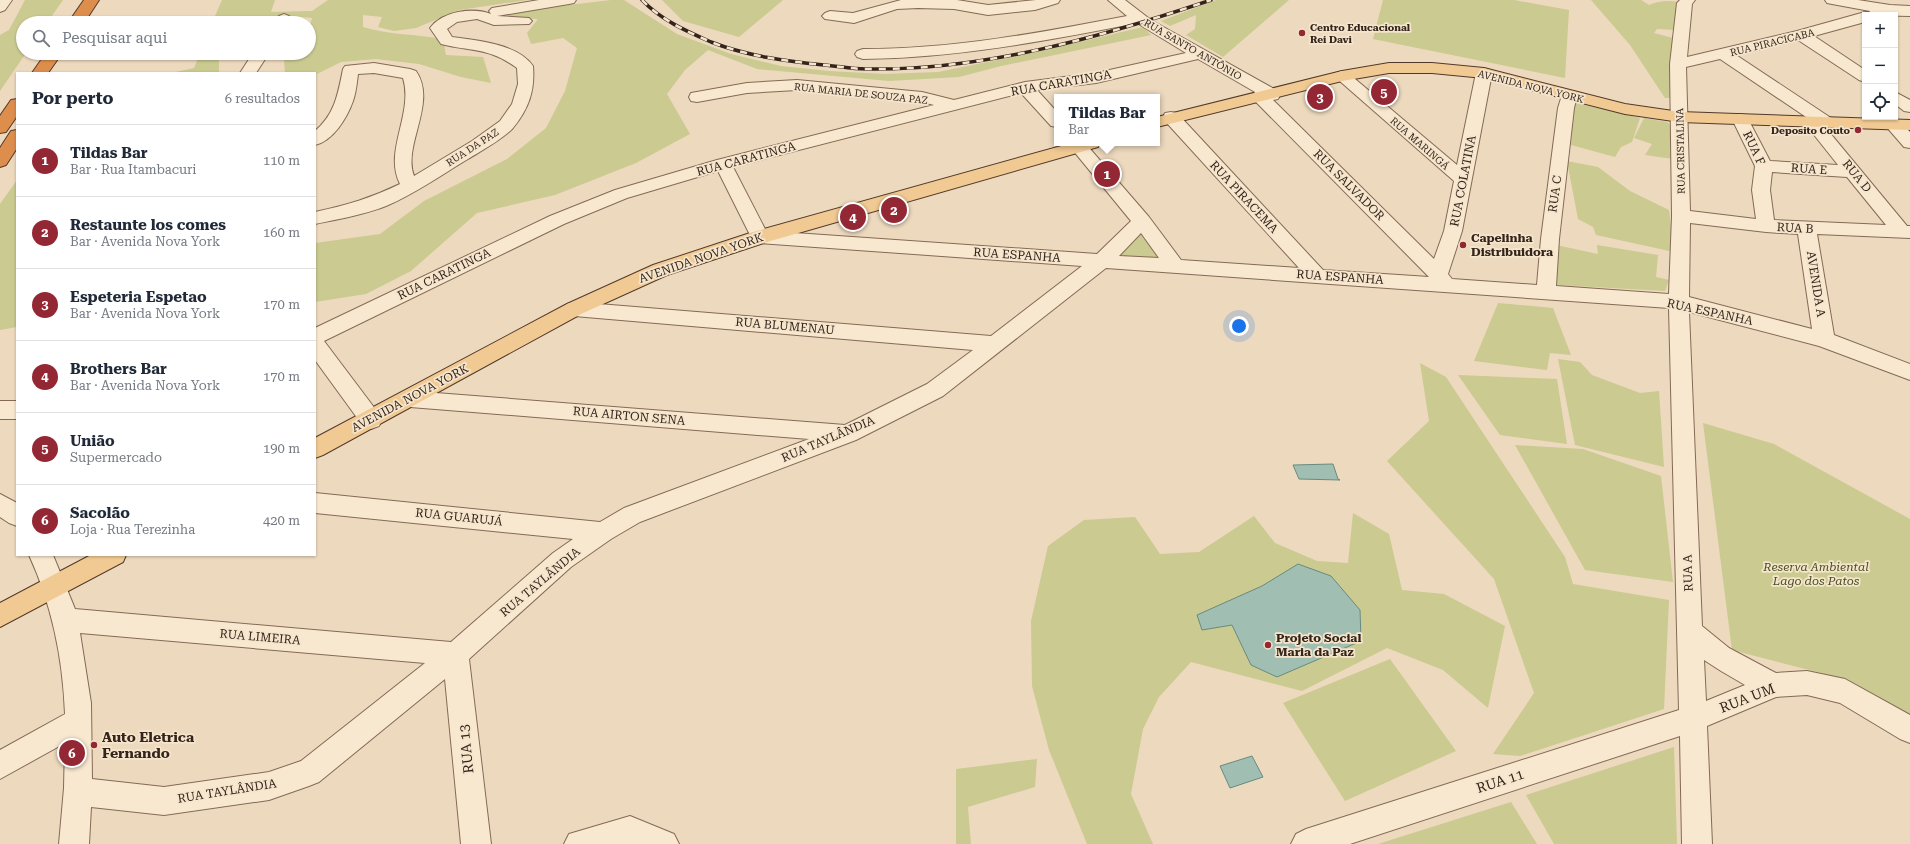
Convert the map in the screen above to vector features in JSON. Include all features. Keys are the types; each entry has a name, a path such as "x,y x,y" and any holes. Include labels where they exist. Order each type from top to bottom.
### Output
{"highway":[{"path":"81,16 92,0"},
{"path":"96,16 106,0"},
{"path":"41,72 49,60"},
{"path":"59,72 66,60"},
{"path":"0,128 16,105"},
{"path":"0,161 16,137"}],"main road":[{"name":"AVENIDA NOVA YORK","path":"1164,120 1342,76 1389,68 1432,68 1484,73 1569,96 1625,109 1680,117 1910,125"},
{"name":"AVENIDA NOVA YORK","path":"316,448 574,309 660,270 760,237 1075,146"},
{"path":"0,616 112,556"}],"street":[{"path":"0,7 5,0"},
{"path":"478,14 568,0"},
{"path":"863,54 922,53 996,27 1035,5 1053,0"},
{"name":"RUA SANTO ANTÔNIO","path":"1115,0 1140,18 1202,54 1266,95"},
{"name":"RUA CRISTALINA","path":"1679,302 1681,216 1678,64 1685,3 1688,0"},
{"path":"1832,0 1899,11 1910,24"},
{"path":"830,16 854,18 909,2 962,3 996,27 1140,18"},
{"name":"RUA DA PAZ","path":"316,218 354,210 380,201 410,186 478,145 506,125 520,104 526,84 525,66 510,54 490,47 447,40 438,28 454,18 478,14 494,20 524,21"},
{"name":"RUA PIRACICABA","path":"1678,64 1800,35 1862,18"},
{"path":"1800,35 1862,76"},
{"name":"RUA CARATINGA","path":"316,337 557,220 621,194 723,164 1025,87 1096,78 1202,54"},
{"name":"RUA D","path":"1724,54 1818,121 1854,172 1906,232"},
{"path":"249,72 256,60"},
{"path":"316,139 330,127 345,101 352,69 374,68 410,74 414,84 412,115 402,167 410,186"},
{"name":"RUA COLATINA","path":"1442,280 1484,73"},
{"name":"RUA MARINGÁ","path":"1342,76 1462,179"},
{"name":"RUA MARIA DE SOUZA PAZ","path":"697,97 747,88 797,85 922,97 953,105"},
{"path":"1025,87 1054,119"},
{"name":"RUA SALVADOR","path":"1266,95 1442,280"},
{"name":"RUA C","path":"1546,293 1550,239 1569,96"},
{"path":"1898,99 1910,107"},
{"name":"RUA F","path":"1740,119 1764,166 1760,190 1766,226"},
{"name":"RUA PIRACEMA","path":"1164,120 1317,276"},
{"path":"1893,124 1910,143"},
{"path":"1084,146 1175,266"},
{"path":"723,164 760,237"},
{"name":"RUA E","path":"1764,166 1854,172"},
{"name":"RUA B","path":"1681,216 1766,226 1906,232"},
{"name":"RUA TAYLÂNDIA","path":"79,792 164,801 269,786 309,772 456,654 562,560 603,532 632,516 848,434 935,390 1102,261 1142,221"},
{"name":"AVENIDA A","path":"1807,228 1824,340"},
{"name":"RUA ESPANHA","path":"760,237 1317,276 1442,280 1546,293 1679,302 1824,340 1910,372"},
{"name":"RUA A","path":"1679,302 1697,844"},
{"name":"RUA BLUMENAU","path":"574,309 996,344"},
{"path":"316,345 371,420"},
{"name":"RUA AIRTON SENA","path":"410,399 848,434"},
{"path":"0,410 16,410"},
{"name":"RUA GUARUJÁ","path":"316,503 603,532"},
{"path":"0,504 16,515"},
{"path":"41,556 55,586 65,620 72,659 78,721 79,792 74,844"},
{"name":"RUA LIMEIRA","path":"65,620 456,654"},
{"path":"1690,631 1703,645 1723,660 1747,673 1775,685"},
{"name":"RUA 13","path":"456,654 476,844"},
{"name":"RUA UM","path":"1693,719 1775,685 1807,683 1845,692 1910,730"},
{"name":"RUA 11","path":"1306,844 1693,719"},
{"path":"0,765 78,721"},
{"path":"579,844 630,830 664,844"}],"green space":[{"path":"25,0 63,0 52,16 16,16"},
{"path":"222,0 275,0 271,12 312,11 328,0 528,0 459,10 416,28 394,31 378,27 382,17 363,15 363,27 382,32 443,39 446,55 483,57 491,83 461,77 419,64 376,59 341,62 316,74 316,72 285,72 285,60 316,60 316,16 215,16"},
{"path":"611,0 624,0 677,34 731,54 781,66 829,71 885,74 938,72 1037,52 1143,27 1151,35 1001,66 959,77 889,81 757,69 708,50 685,70 667,94 690,134 636,163 555,195 477,213 411,271 366,294 316,302 316,243 380,234 424,201 507,159 546,128 565,91 577,48 563,38 531,44 527,33 538,19 500,17 494,14"},
{"path":"662,0 783,0 739,37 683,21"},
{"path":"1216,0 1289,0 1223,57 1186,35 1195,29 1196,15 1170,26 1161,21"},
{"path":"1383,0 1514,0 1569,10 1565,78 1373,39"},
{"path":"1591,0 1641,0 1649,5 1664,1 1678,2 1675,30 1657,29 1654,33 1673,38 1673,98 1665,98 1630,45"},
{"path":"16,17 16,60 21,60 0,91 0,35 9,30"},
{"path":"197,60 219,60 219,72 176,72 194,68"},
{"path":"1573,102 1640,118 1632,142 1621,147 1615,157 1571,145"},
{"path":"1644,118 1667,122 1675,130 1673,159 1645,155 1652,144 1634,138"},
{"path":"1567,161 1598,167 1630,191 1669,210 1674,252 1596,235 1593,227 1578,219"},
{"path":"16,181 16,327 0,330 0,204"},
{"path":"1140,233 1160,260 1114,258"},
{"path":"1556,245 1598,254 1597,245 1658,255 1656,277 1669,280 1665,291 1557,285"},
{"path":"1498,303 1553,308 1571,355 1550,353 1547,370 1474,361"},
{"path":"1558,359 1580,362 1592,375 1640,393 1659,391 1664,467 1575,445"},
{"path":"1420,363 1446,377 1565,557 1573,584 1669,600 1664,709 1520,756 1493,754 1534,693 1494,579 1387,461 1429,421"},
{"path":"1458,375 1557,379 1567,444 1500,435"},
{"name":"Reserva Ambiental Lago dos Patos","path":"1703,423 1774,444 1910,519 1910,715 1848,680 1732,650"},
{"path":"1515,445 1583,449 1661,476 1673,582 1585,570"},
{"path":"1353,513 1389,534 1402,590 1444,594 1505,626 1488,708 1443,670 1387,648 1302,691 1191,662 1159,697 1143,729 1131,794 1153,844 1087,844 1049,750 1032,686 1031,621 1048,546 1084,520 1135,517 1160,554 1199,552 1254,516 1275,543 1317,561 1348,563"},
{"path":"1390,659 1456,751 1345,801 1283,703"},
{"path":"1674,747 1677,844 1554,844 1526,795"},
{"path":"1037,759 1035,787 968,807 971,844 956,844 956,769"},
{"path":"1511,802 1537,844 1378,844"}],"shaded area":[{"path":"1333,464 1338,479 1340,480 1299,479 1293,465"},
{"path":"1298,564 1331,576 1360,610 1361,641 1277,677 1251,665 1232,625 1202,630 1197,615 1262,586"},
{"path":"1252,756 1263,777 1230,788 1220,766"}],"railway":[{"path":"642,0 649,7 674,24 702,38 725,47 781,60 866,69 910,68 998,58 1084,39 1211,0"}],"place":[{"name":"Centro Educacional Rei Davi","path":"1302,33"},
{"name":"União","path":"1384,92"},
{"name":"Espeteria Espetao","path":"1320,97"},
{"name":"Deposito Couto","path":"1858,130"},
{"name":"Tildas Bar","path":"1107,174"},
{"name":"Restaunte los comes","path":"894,210"},
{"name":"Brothers Bar","path":"853,217"},
{"name":"Capelinha Distribuidora","path":"1463,245"},
{"name":"Projeto Social Maria da Paz","path":"1268,645"},
{"name":"Auto Eletrica Fernando","path":"94,745"},
{"name":"Sacolão","path":"72,753"}]}
